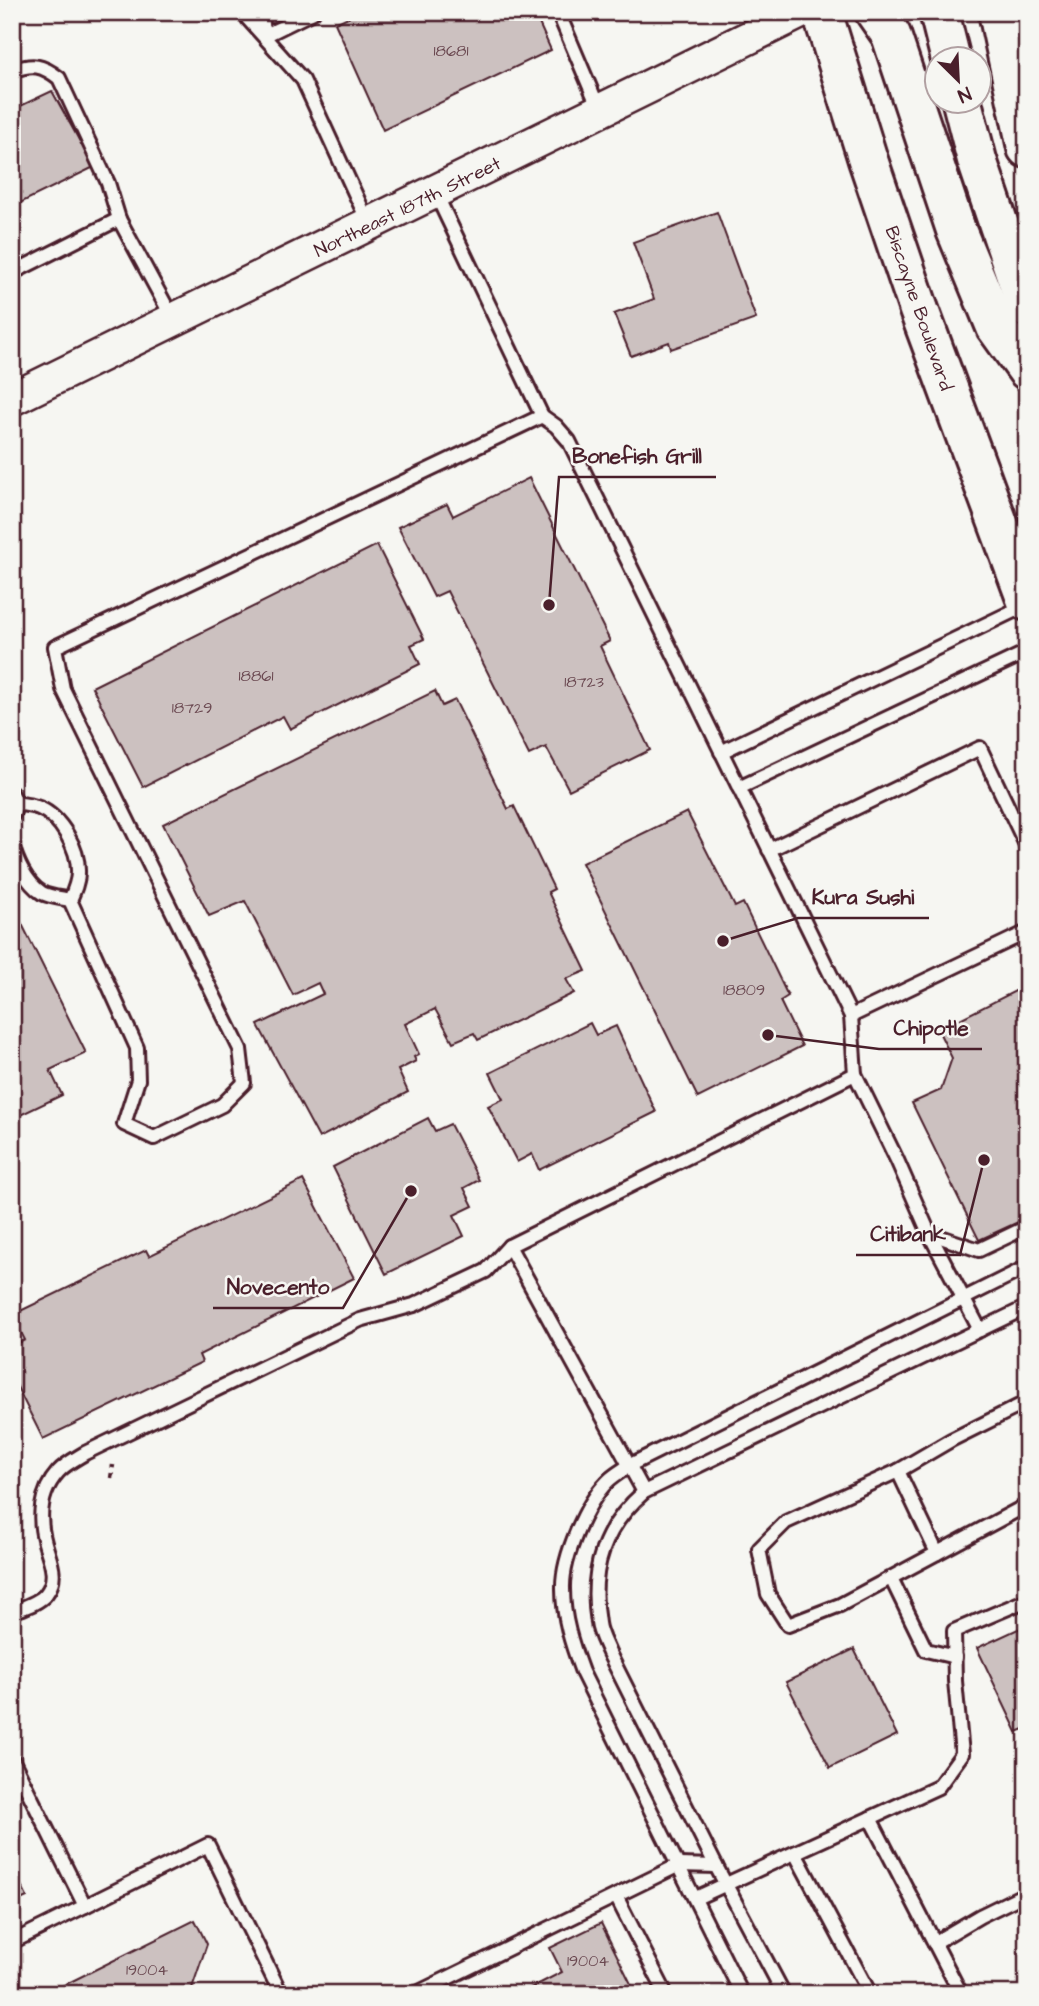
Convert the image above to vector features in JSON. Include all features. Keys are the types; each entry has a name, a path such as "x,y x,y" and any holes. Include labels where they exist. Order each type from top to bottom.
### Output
{"main road":[{"name":"Biscayne Boulevard","path":"822,12 919,310 1027,603"},
{"path":"875,12 891,35 956,230 996,327 1027,370"},
{"path":"939,12 948,46"},
{"path":"998,12 1027,148"},
{"path":"966,116 977,160 1027,308"}],"street":[{"name":"Northeast 187th Street","path":"12,399 801,12"}],"lane":[{"path":"245,12 248,19 303,80 369,224"},
{"path":"262,12 264,36"},
{"path":"264,36 313,12"},
{"path":"558,12 600,111"},
{"path":"12,71 36,66 48,70 59,79 108,183 119,219 174,320"},
{"path":"435,192 542,416 556,426 569,441 851,1016 855,1073 929,1233 980,1330"},
{"path":"12,273 119,219"},
{"path":"12,816 14,799 40,808 60,823 73,848 78,871 70,900 137,1048 138,1080 124,1124 154,1138 222,1105 244,1083 240,1049 63,689 55,647 542,416"},
{"path":"721,752 1027,603"},
{"path":"739,788 1027,652"},
{"path":"769,849 980,748 1027,847"},
{"path":"12,844 24,874 41,892 70,900"},
{"path":"851,1016 1026,935"},
{"path":"12,1612 45,1597 52,1581 54,1566 45,1544 41,1521 44,1494 59,1471 85,1453 360,1320 414,1305 486,1270 509,1246 855,1073"},
{"path":"929,1233 979,1250 1027,1227"},
{"path":"509,1246 644,1492"},
{"path":"742,1994 582,1672 570,1641 562,1586 568,1558 580,1525 608,1480 630,1465 1027,1267"},
{"path":"784,1994 609,1653 598,1625 598,1562 611,1528 626,1508 644,1492 1027,1307"},
{"path":"1027,1402 951,1440 898,1471 786,1522 758,1549 768,1594 788,1625 840,1605 1027,1505"},
{"path":"898,1471 937,1553"},
{"path":"891,1578 926,1650 955,1657"},
{"path":"696,1898 938,1787 962,1754 955,1681 954,1631 1027,1600"},
{"path":"12,1759 85,1906"},
{"path":"870,1818 961,1994"},
{"path":"12,1942 208,1845 281,1994"},
{"path":"795,1853 870,1994"},
{"path":"415,1994 679,1865 716,1866"},
{"path":"934,1943 1027,1893"},
{"path":"616,1896 666,1994"}],"building":[{"path":"359,12 534,12 551,50 383,130 335,23"},
{"path":"52,91 94,167 12,207 12,110"},
{"path":"717,212 756,319 671,349 669,342 631,356 614,314 654,299 633,242"},
{"path":"529,478 610,641 600,646 650,750 569,790 546,747 529,755 447,591 434,597 398,527 447,504 453,516"},
{"path":"377,545 424,639 411,645 420,664 290,729 283,716 143,787 92,687"},
{"path":"435,691 442,706 455,700 508,809 514,806 554,889 548,892 586,971 566,979 574,993 478,1040 474,1033 453,1042 435,1009 405,1024 419,1054 414,1057 416,1061 398,1070 408,1092 319,1138 258,1025 323,994 318,983 293,995 245,901 209,916 163,824"},
{"path":"687,812 735,907 743,903 788,996 780,1001 802,1046 698,1098 582,863"},
{"path":"12,904 86,1053 50,1070 62,1095 12,1119"},
{"path":"1027,985 1027,1218 979,1240 912,1103 941,1090 952,1058 938,1030"},
{"path":"590,1023 596,1035 616,1026 656,1112 539,1170 532,1154 517,1162 488,1106 503,1099 490,1073"},
{"path":"428,1118 435,1131 450,1124 479,1180 464,1188 473,1206 454,1215 464,1236 386,1274 333,1167"},
{"path":"303,1180 354,1278 199,1355 202,1362 43,1439 12,1377 12,1346 25,1340 12,1315 146,1250 149,1256"},
{"path":"1027,1625 1027,1728 1017,1732 977,1648"},
{"path":"854,1649 897,1735 830,1768 786,1682"},
{"path":"12,1867 27,1897 12,1904"},
{"path":"195,1920 207,1944 190,1994 46,1994"},
{"path":"601,1923 636,1994 519,1994 562,1972 550,1948"}],"place":[{"name":"Bonefish Grill","path":"549,605"},
{"name":"Kura Sushi","path":"723,941"},
{"name":"Chipotle","path":"768,1035"},
{"name":"Citibank","path":"984,1160"},
{"name":"Novecento","path":"411,1191"}]}
